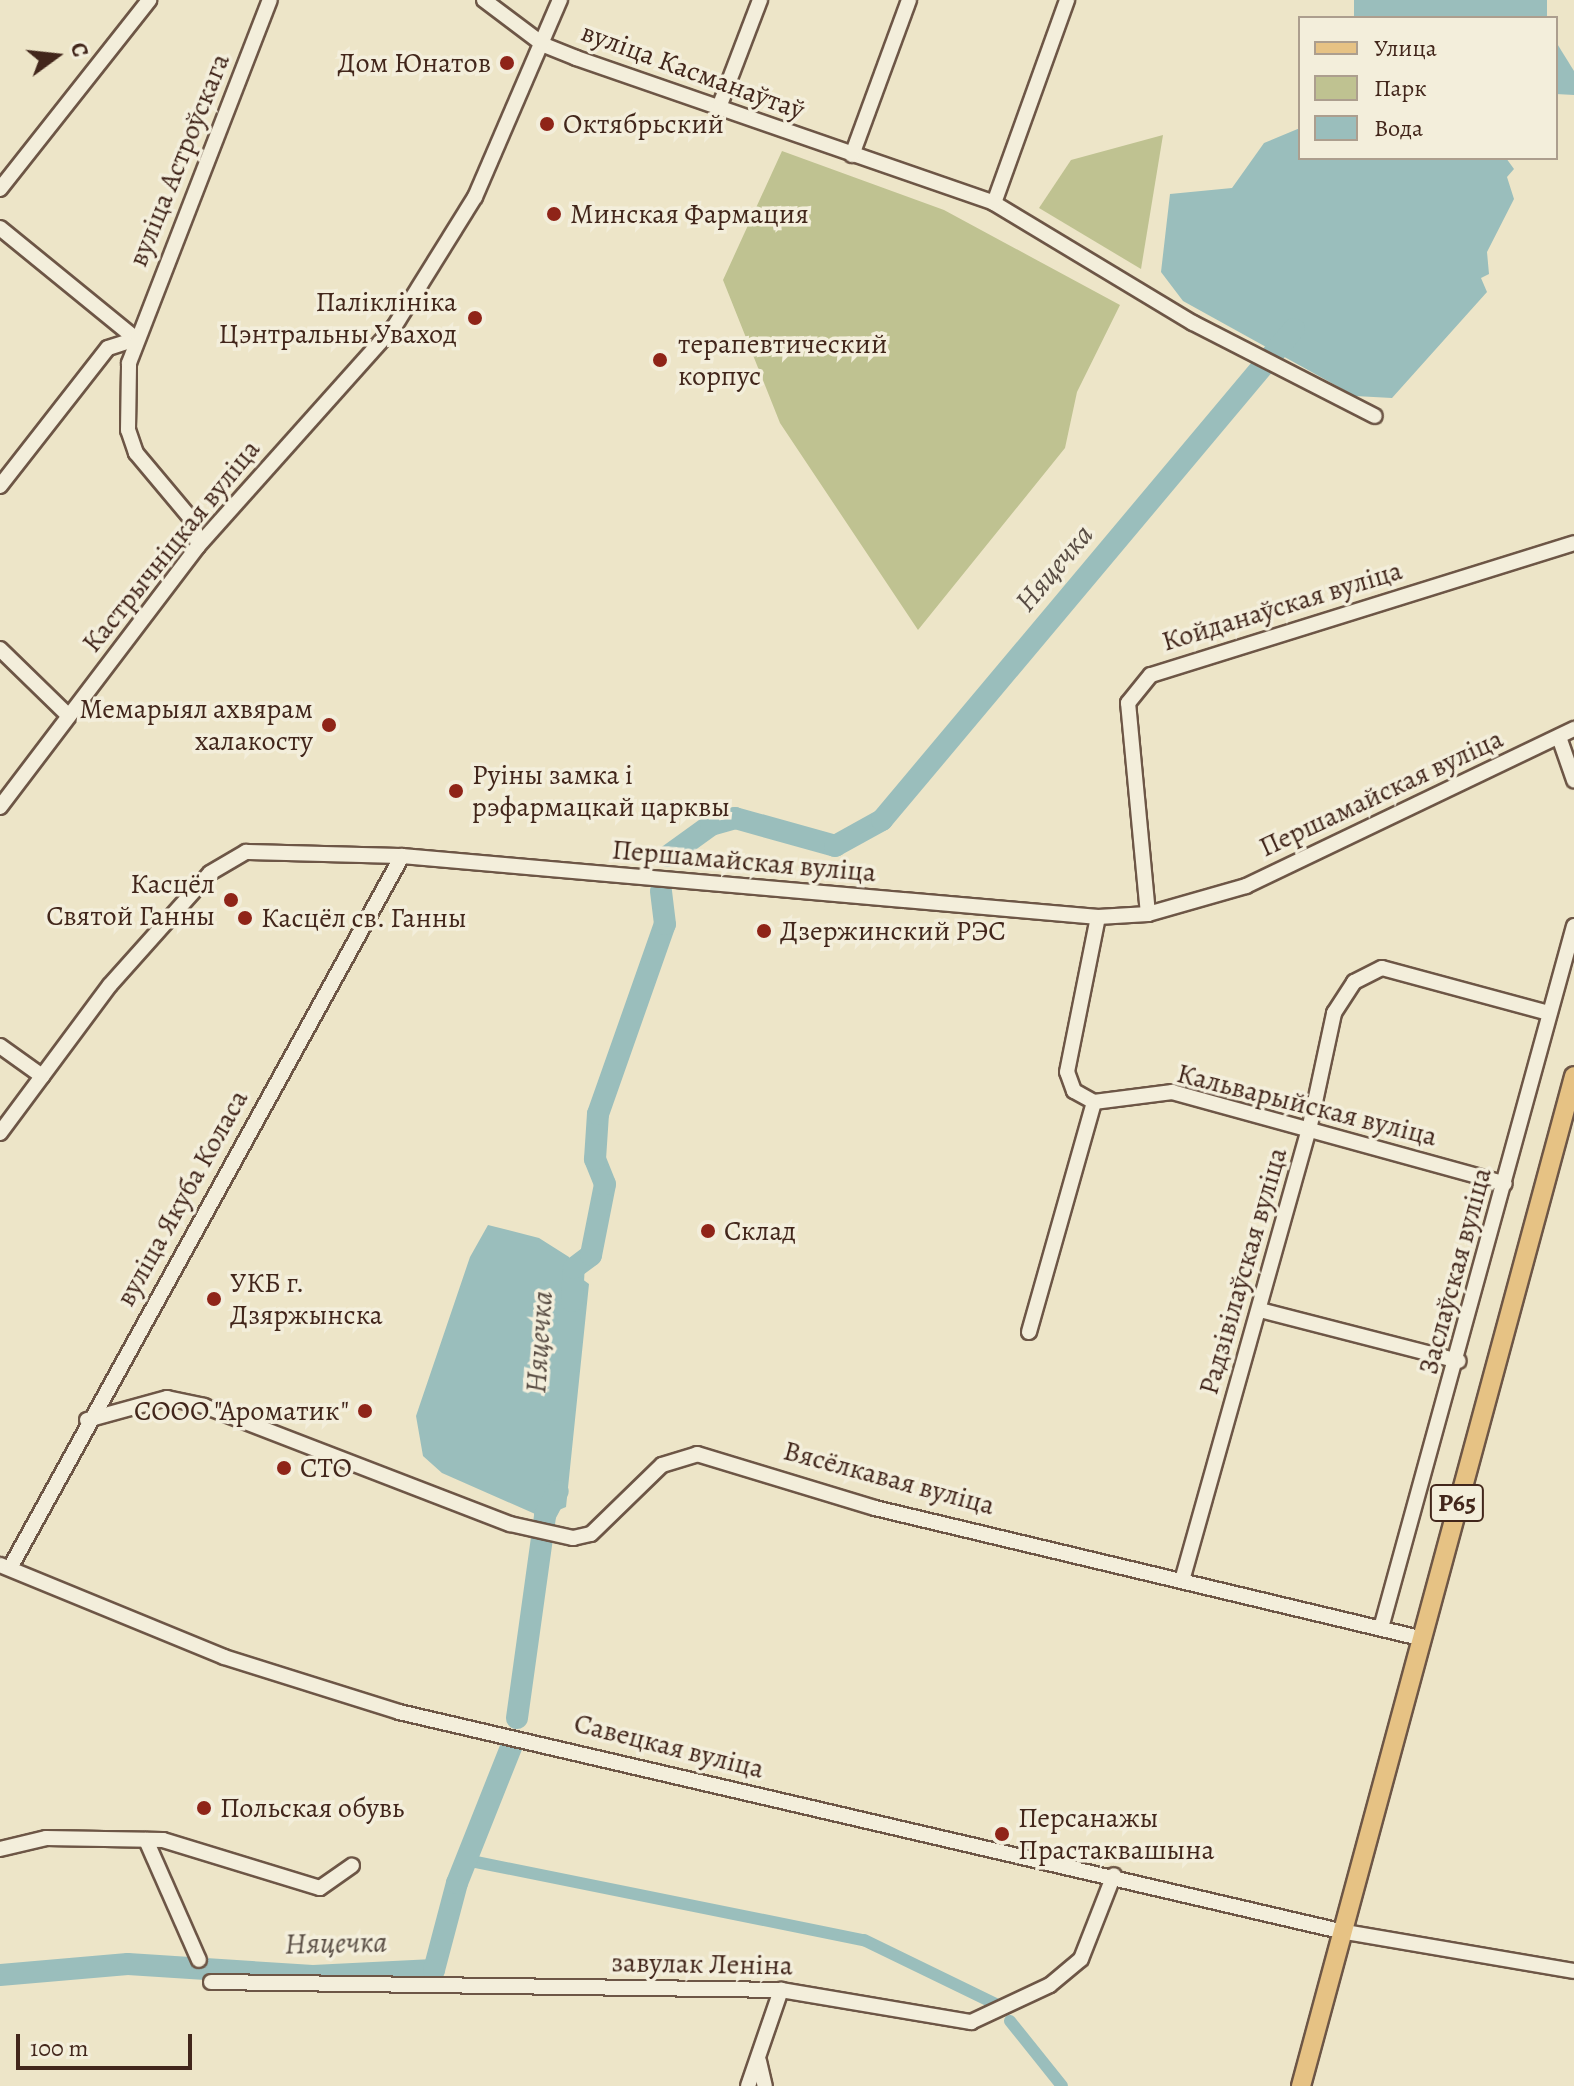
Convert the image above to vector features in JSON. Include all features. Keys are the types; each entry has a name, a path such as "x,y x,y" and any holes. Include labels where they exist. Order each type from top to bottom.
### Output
{"main road":[{"name":"Р65","path":"1301,2086 1340,1931 1574,1076"}],"street":[{"path":"0,189 149,0"},
{"name":"вуліца Астроўскага","path":"198,546 193,521 146,469 128,430 136,339 270,0"},
{"name":"вуліца Касманаўтаў","path":"484,0 544,45 718,110 994,203 1256,357 1375,416"},
{"name":"Кастрычніцкая вуліца","path":"0,807 198,546 394,327 475,197 544,45 560,0"},
{"path":"718,110 760,0"},
{"path":"852,155 909,0"},
{"path":"994,203 1067,0"},
{"path":"0,228 136,339"},
{"path":"0,486 108,348 136,339"},
{"name":"Койданаўская вуліца","path":"1148,914 1128,703 1151,675 1574,543"},
{"path":"0,649 69,716"},
{"name":"Першамайская вуліца","path":"0,1133 110,985 226,862 246,852 283,849 402,856 1098,917 1148,914 1246,886 1574,729"},
{"path":"1559,737 1574,780"},
{"name":"вуліца Якуба Коласа","path":"5,1566 402,856"},
{"path":"1029,1332 1094,1102 1068,1085 1067,1072 1098,917"},
{"name":"Заслаўская вуліца","path":"1381,1628 1459,1361 1574,926"},
{"name":"Радзівілаўская вуліца","path":"1183,1577 1309,1130 1334,1013 1354,982 1382,968 1549,1013"},
{"path":"0,1046 42,1076"},
{"name":"Кальварыйская вуліца","path":"1094,1102 1172,1092 1505,1184"},
{"path":"1260,1310 1459,1361"},
{"name":"Вясёлкавая вуліца","path":"87,1420 167,1398 510,1524 573,1538 591,1534 662,1465 697,1454 875,1508 1183,1577 1420,1638"},
{"name":"Савецкая вуліца","path":"5,1566 224,1657 399,1712 1114,1875 1340,1931 1574,1971"},
{"path":"0,1849 46,1838 146,1840 320,1888 352,1866"},
{"path":"146,1840 199,1960"},
{"name":"завулак Леніна","path":"211,1982 781,1990 954,2021 986,2019 1081,1959 1114,1875"},
{"path":"748,2086 781,1990"},
{"path":"759,2060 765,2086"}],"green space":[{"path":"1163,135 1141,269 1039,208 1071,160"},
{"path":"782,151 944,210 1120,305 1077,392 1065,448 918,630 780,423 723,280"}],"water":[{"path":"1354,0 1547,0 1547,16 1354,16"},
{"path":"1558,45 1574,71 1574,95 1558,94"},
{"path":"1298,129 1298,160 1507,160 1514,169 1507,177 1514,199 1487,252 1489,274 1481,278 1487,292 1392,398 1355,396 1183,301 1161,272 1170,194 1232,188 1264,143"},
{"path":"488,1225 539,1238 569,1257 574,1273 589,1284 566,1507 542,1517 442,1473 423,1456 416,1416 470,1257"}],"waterway":[{"name":"Няцечка","path":"668,856 711,825 735,818 835,846 882,820 1294,329"},
{"name":"Няцечка","path":"572,1301 574,1268 591,1255 605,1184 595,1159 598,1114 665,924 661,891"},
{"name":"Няцечка","path":"517,1718 545,1515 558,1491"},
{"name":"Няцечка","path":"0,1975 128,1964 313,1976 434,1970 457,1883 512,1745"},
{"path":"471,1861 864,1940 998,2005"},
{"path":"1010,2021 1062,2086"}],"place":[{"name":"Дом Юнатов","path":"507,63"},
{"name":"Октябрьский","path":"547,124"},
{"name":"Минская Фармация","path":"554,214"},
{"name":"Паліклініка Цэнтральны Уваход","path":"475,318"},
{"name":"терапевтический корпус","path":"660,360"},
{"name":"Мемарыял ахвярам халакосту","path":"329,725"},
{"name":"Руіны замка і рэфармацкай царквы","path":"456,791"},
{"name":"Касцёл Святой Ганны","path":"231,900"},
{"name":"Касцёл св. Ганны","path":"245,918"},
{"name":"Дзержинский РЭС","path":"764,931"},
{"name":"Склад","path":"708,1231"},
{"name":"УКБ г. Дзяржынска","path":"214,1299"},
{"name":"СООО \"Ароматик\"","path":"365,1411"},
{"name":"СТО","path":"284,1468"},
{"name":"Польская обувь","path":"204,1808"},
{"name":"Персанажы Прастаквашына","path":"1002,1834"}]}
